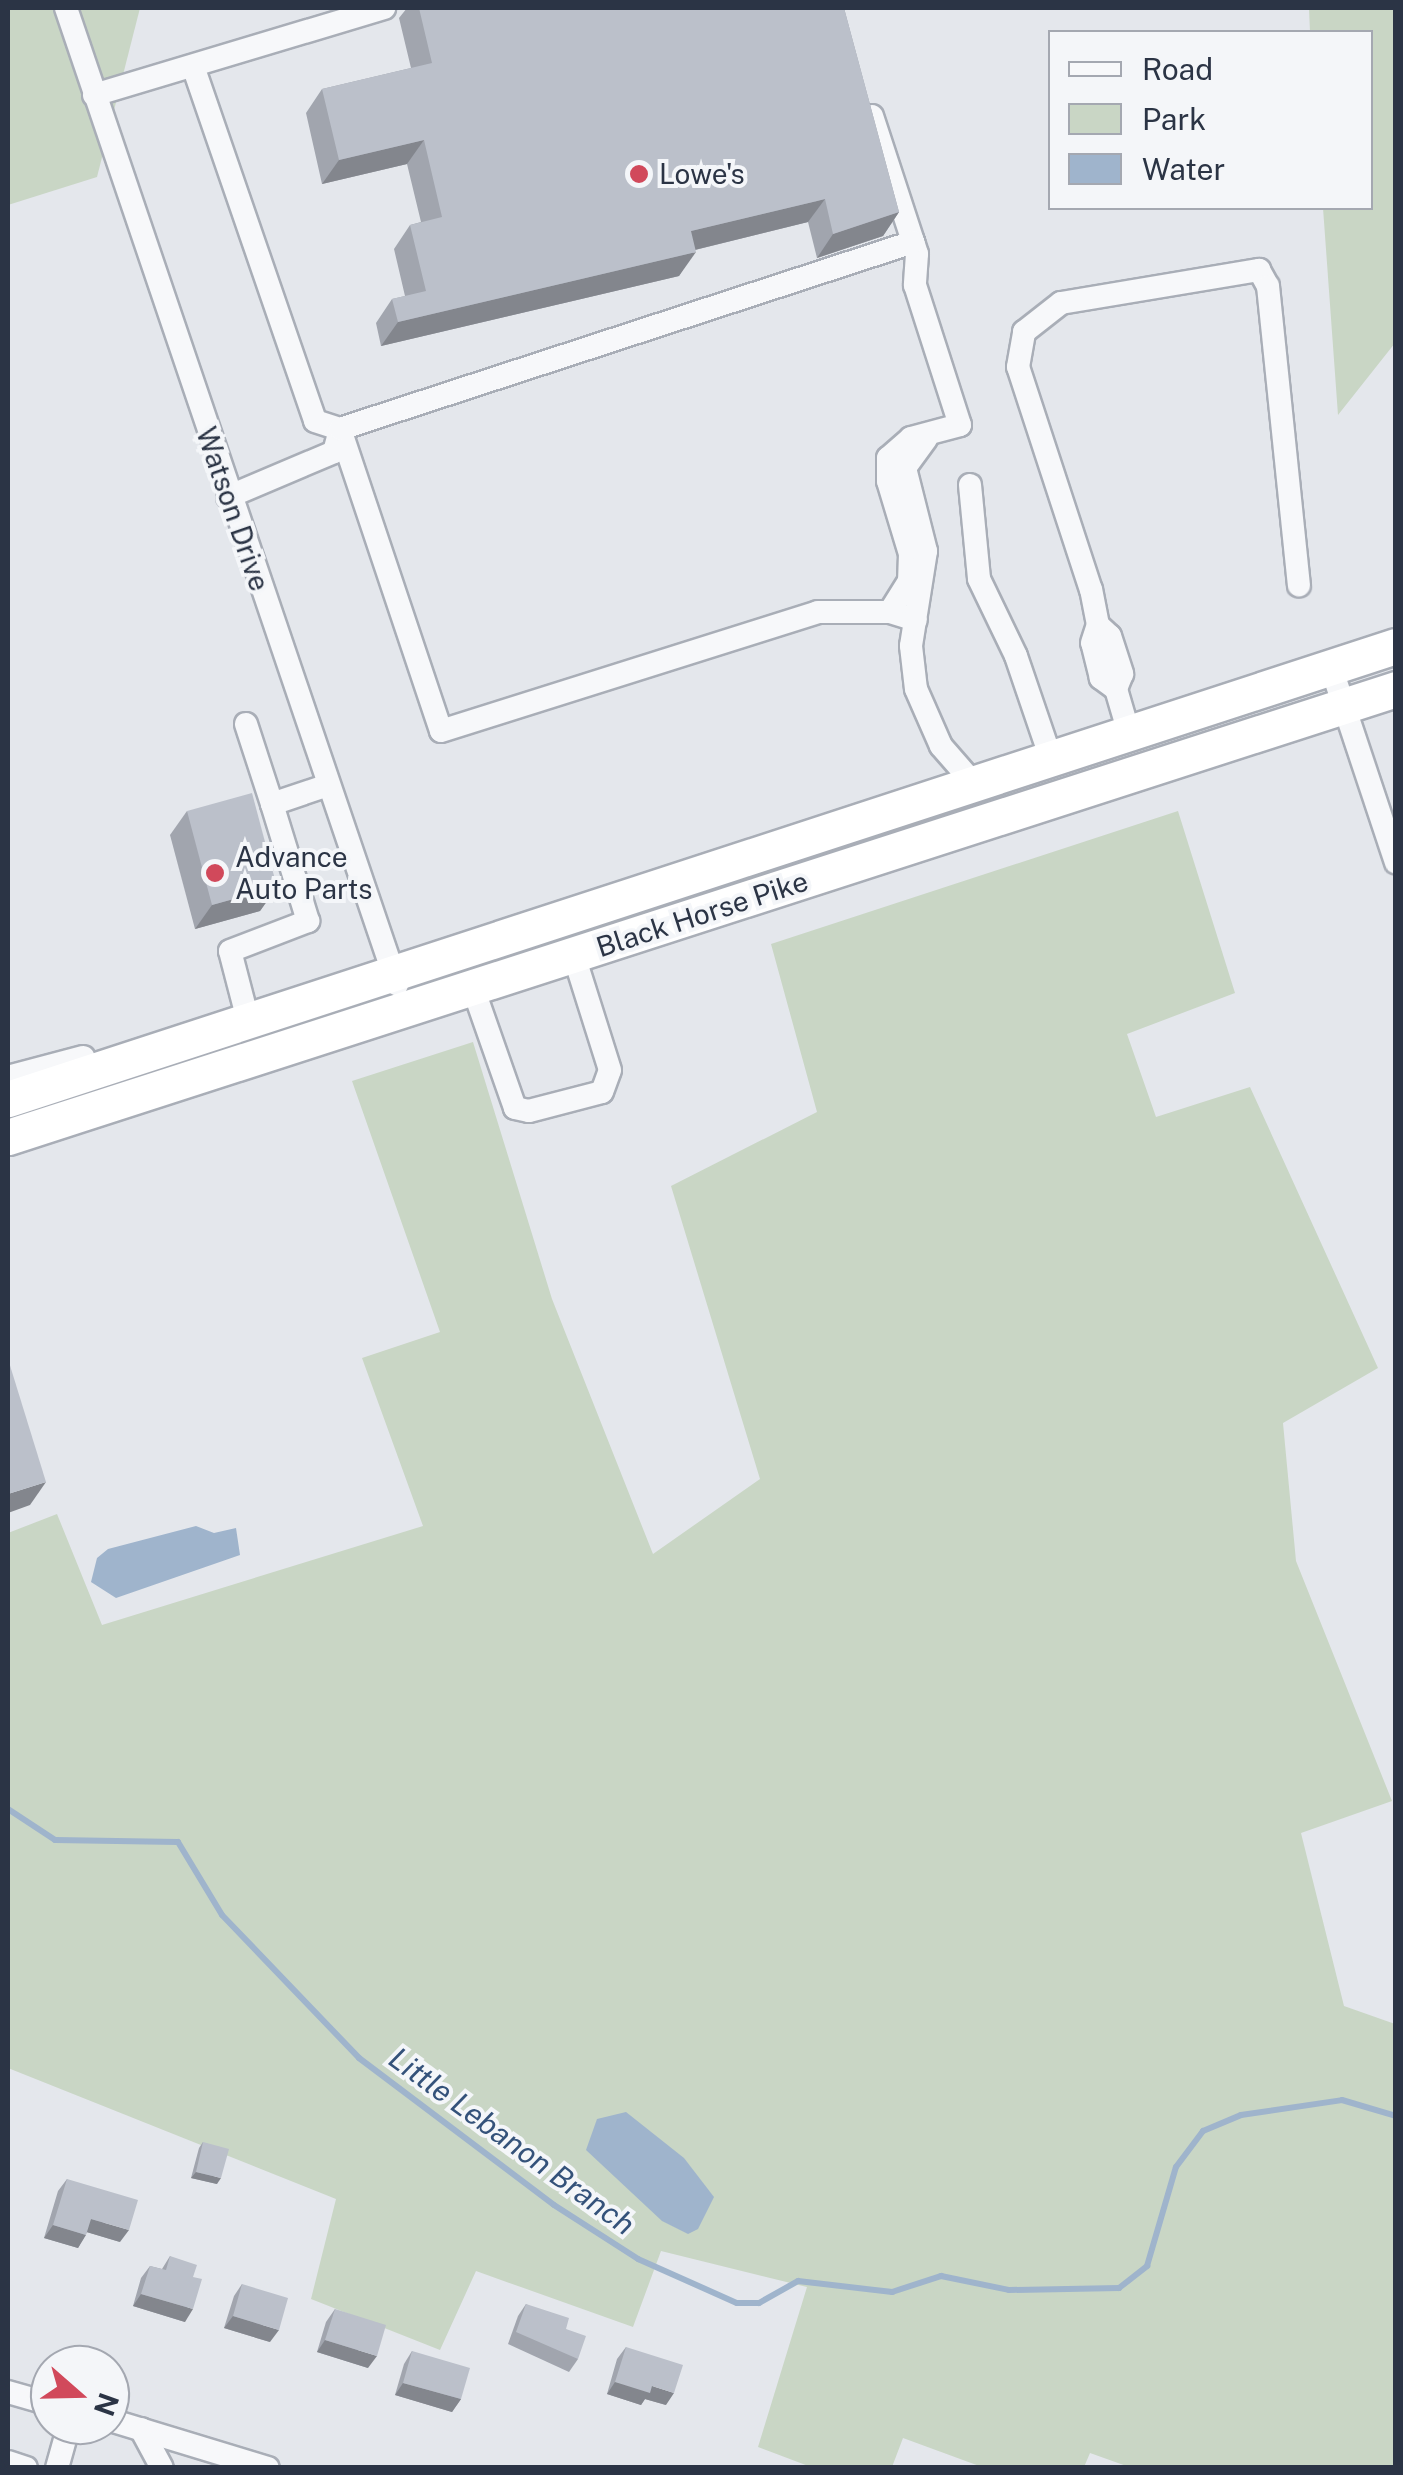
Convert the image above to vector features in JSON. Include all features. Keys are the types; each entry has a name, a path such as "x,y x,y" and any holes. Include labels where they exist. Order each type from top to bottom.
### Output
{"highway":[{"name":"Black Horse Pike","path":"8,1099 1128,738 1396,646"},
{"name":"Black Horse Pike","path":"8,1137 1396,689"}],"street":[{"name":"Watson Drive","path":"66,8 228,497 406,1009"},
{"path":"94,96 384,8"},
{"path":"193,66 315,421 340,429 913,242"},
{"path":"866,98 913,242 914,284 960,424 926,438 911,438 888,458 888,480 910,554 909,582 890,612"},
{"path":"1136,774 1116,689 1101,678 1092,643 1098,625 1018,367 1024,332 1062,303 1259,270 1268,286 1298,584"},
{"path":"228,497 334,452 340,429"},
{"path":"340,429 441,732 818,612 890,612 916,620"},
{"path":"926,438 905,468 926,551 916,620 916,689 940,746 976,786"},
{"path":"970,485 979,580 1016,656 1052,762"},
{"path":"1331,667 1396,862"},
{"path":"246,724 308,921 230,951 248,1020"},
{"path":"272,804 328,784"},
{"path":"473,988 515,1108 529,1111 602,1092 610,1070 574,956"},
{"path":"8,1077 115,1048 145,1054"},
{"path":"130,2426 268,2468"},
{"path":"141,2429 162,2468"},
{"path":"8,2462 26,2468"}],"green space":[{"path":"8,8 140,8 97,177 8,205"},
{"path":"1309,8 1395,8 1395,343 1338,415 1323,210 1373,210 1373,30 1310,30"},
{"path":"1178,811 1235,993 1127,1034 1156,1117 1250,1087 1378,1368 1283,1423 1296,1561 1392,1801 1301,1833 1344,2006 1395,2024 1395,2467 1132,2468 1090,2453 1084,2467 982,2467 903,2438 892,2467 811,2467 758,2447 807,2287 661,2251 633,2327 476,2271 440,2350 311,2299 336,2199 8,2068 8,1533 57,1514 102,1625 423,1526 362,1358 440,1332 352,1081 473,1042 552,1299 653,1554 760,1479 671,1186 817,1112 771,944"}],"water":[{"path":"196,1526 214,1533 236,1528 240,1555 116,1598 91,1582 97,1558 108,1549"},
{"path":"626,2112 684,2158 714,2197 698,2229 688,2234 662,2221 586,2150 597,2119"}],"building":[{"name":"Lowe's","path":"419,8 844,8 899,212 833,234 825,199 691,231 696,252 398,322 392,299 426,291 410,225 442,217 424,140 339,160 322,89 432,63"},
{"path":"252,793 277,887 212,905 187,811"},
{"path":"8,1359 46,1482 8,1494"},
{"path":"203,2142 229,2149 221,2178 196,2172"},
{"path":"67,2179 138,2200 129,2230 91,2219 86,2235 53,2225"},
{"path":"170,2256 197,2265 193,2277 202,2279 193,2309 141,2294 150,2266 166,2270"},
{"path":"242,2284 288,2298 279,2330 233,2316"},
{"path":"526,2304 569,2318 566,2329 586,2336 578,2359 516,2332"},
{"path":"335,2309 386,2325 377,2356 325,2340"},
{"path":"626,2347 683,2365 674,2393 652,2386 650,2393 615,2382"},
{"path":"412,2351 470,2368 461,2399 403,2383"}],"waterway":[{"name":"Little Lebanon Branch","path":"8,1809 55,1840 178,1842 222,1915 359,2058 554,2205 638,2259 737,2303 759,2303 798,2281 892,2292 941,2276 1009,2290 1119,2288 1147,2266 1176,2167 1203,2131 1241,2115 1342,2100 1396,2116"}],"place":[{"name":"Lowe's","path":"639,174"},
{"name":"Advance Auto Parts","path":"215,873"}]}
